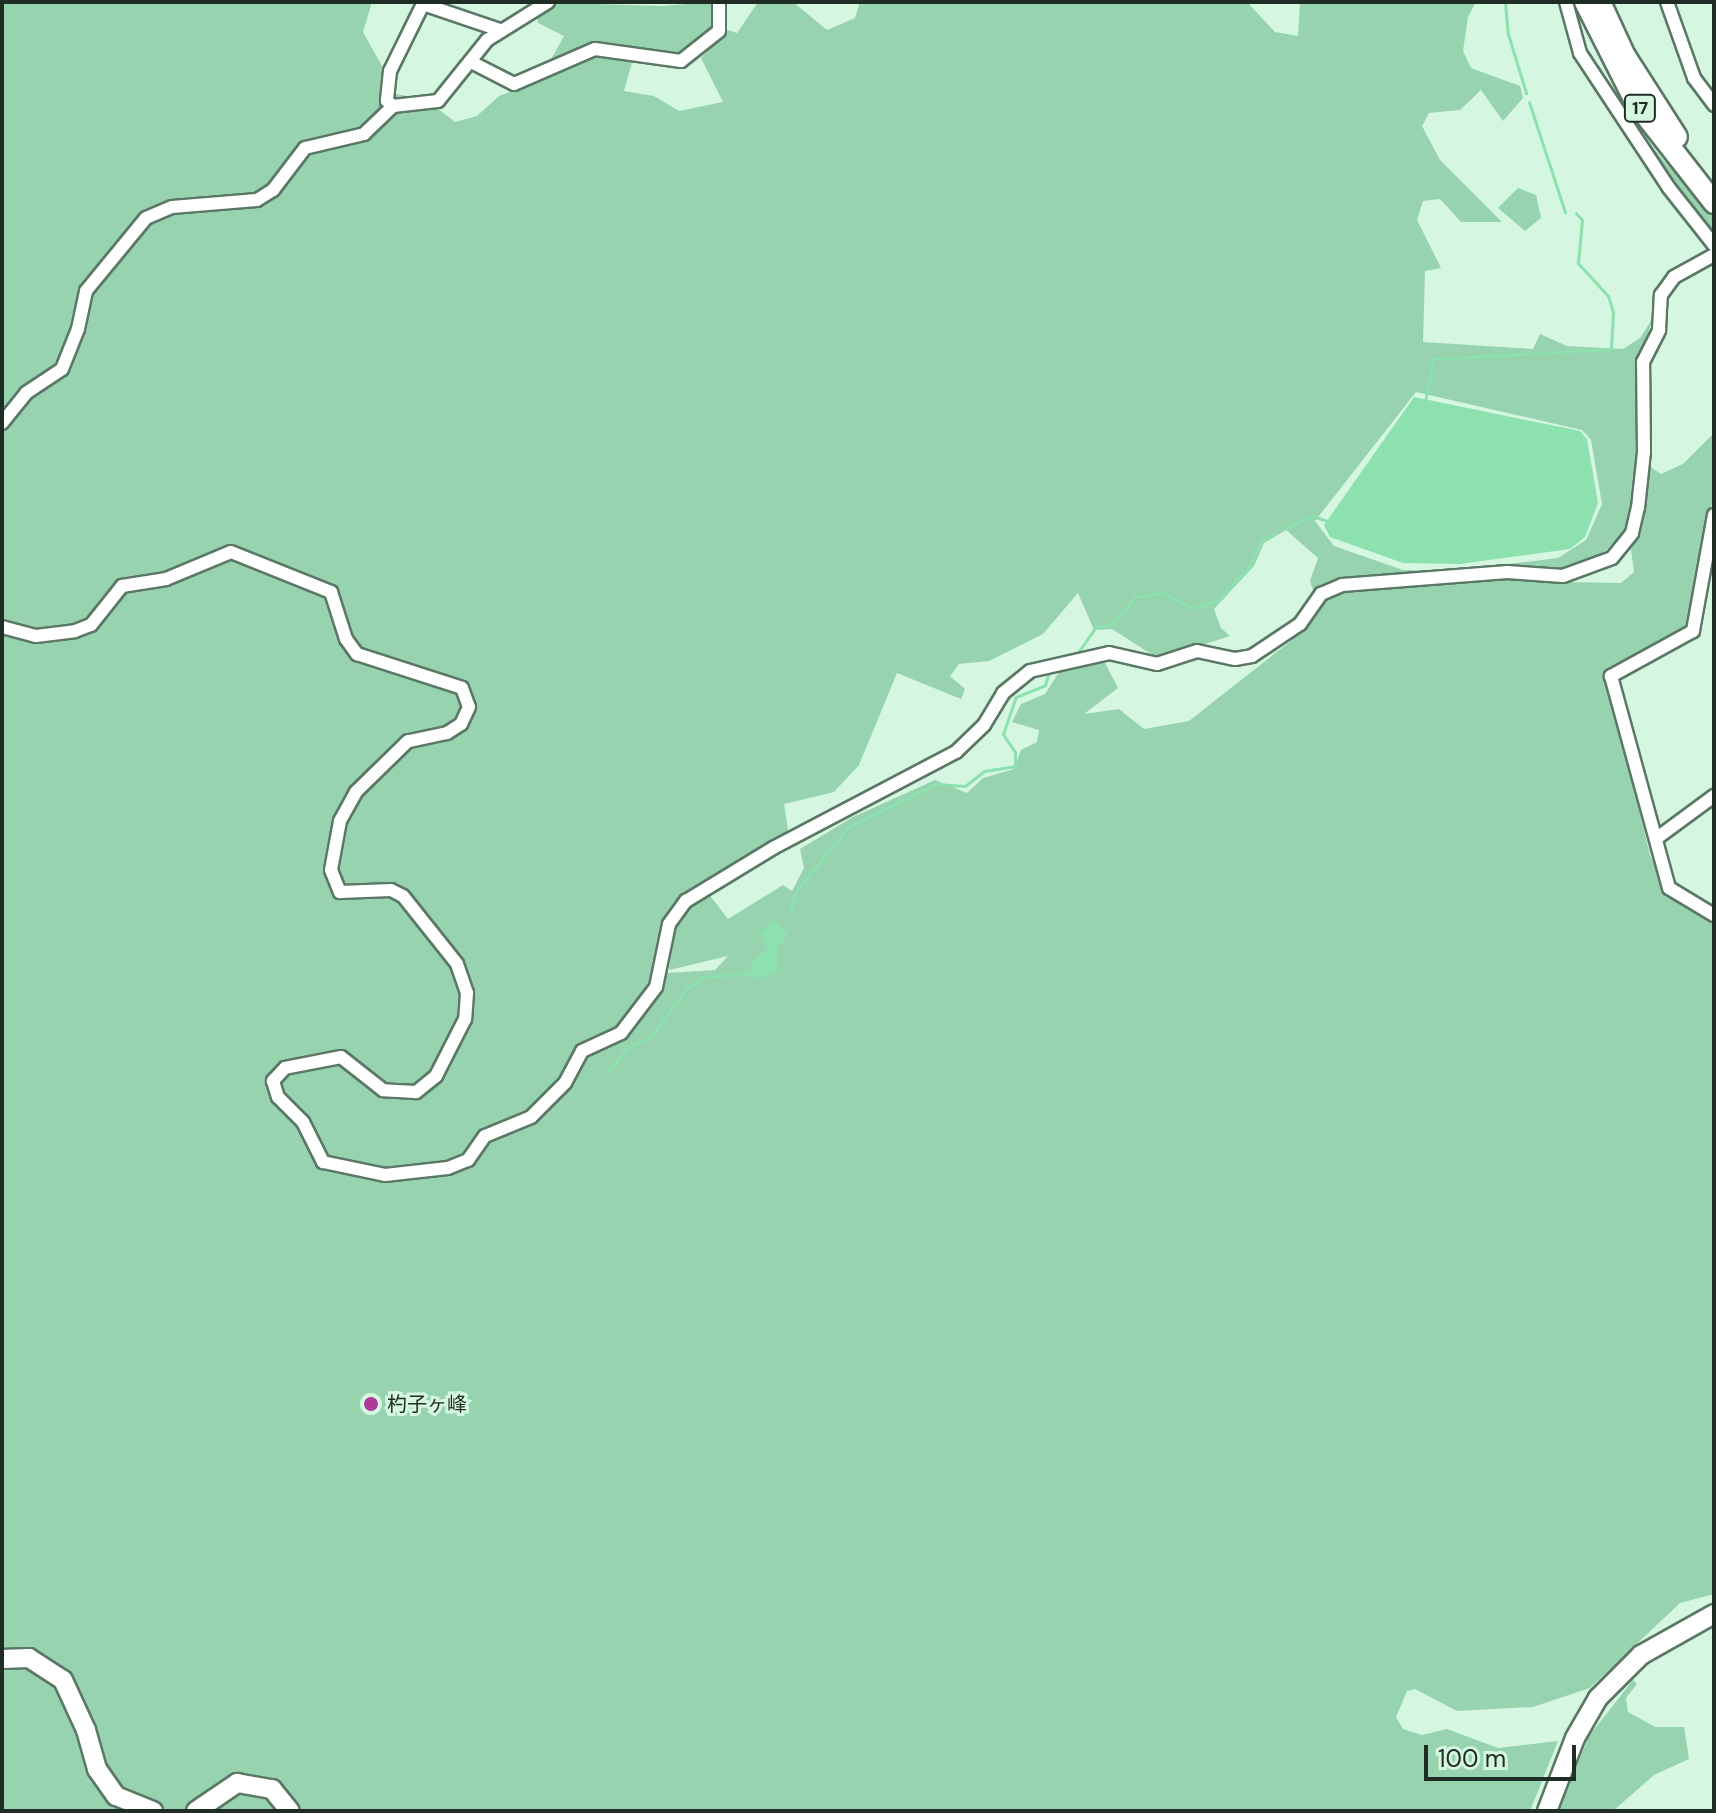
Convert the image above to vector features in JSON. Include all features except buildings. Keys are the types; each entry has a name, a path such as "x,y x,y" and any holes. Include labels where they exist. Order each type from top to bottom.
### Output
{"main road":[{"path":"1568,2 1611,85 1674,156"},
{"name":"17","path":"1585,2 1615,67 1674,156 1714,203"},
{"name":"17","path":"1600,2 1640,79 1714,185"},
{"path":"1547,1811 1575,1738 1598,1698 1641,1655 1714,1614"},
{"path":"2,1659 29,1658 63,1680 86,1730 97,1769 116,1796 153,1811"},
{"path":"196,1811 237,1783 272,1789 290,1811"}],"street":[{"path":"2,423 26,393 62,369 74,343 86,291 146,218 172,207 257,200 273,190 305,148 364,134 393,106 438,101 473,63 487,40 548,2"},
{"path":"473,63 514,84 595,49 681,61 719,31 719,2"},
{"path":"1568,2 1587,64 1714,245"},
{"path":"1667,2 1694,78 1714,105"},
{"path":"393,106 387,101 390,71 424,3 500,30"},
{"path":"2,627 36,636 75,631 91,625 122,586 166,579 231,552 331,592 346,639 357,654 462,688 469,707 461,724 447,733 408,741 356,792 340,821 331,870 340,892 391,890 403,896 457,964 467,993 465,1019 436,1076 416,1092 383,1090 341,1057 297,1064 273,1081 278,1097 303,1122 323,1162 385,1175 448,1168 468,1160 485,1136 531,1117 565,1083 582,1051 621,1033 656,987 669,924 686,901 773,848 956,752 984,725 1003,693 1030,671 1109,653 1157,664 1197,651 1235,659 1252,656 1300,624 1321,594 1342,585 1507,572 1563,576 1612,558 1632,533 1638,508 1644,452 1643,362 1659,330 1661,295 1674,277 1714,255"},
{"path":"1714,515 1693,631 1611,676 1669,888 1714,915"},
{"path":"1657,838 1714,796"}],"shaded area":[{"path":"2,2 372,2 363,32 382,66 381,91 427,100 455,122 477,116 499,96 539,81 564,36 538,23 536,2 660,6 713,2 713,26 685,51 670,57 636,48 624,91 654,96 679,111 723,102 701,58 728,30 737,33 758,2 793,2 827,30 855,18 860,2 1247,2 1275,32 1298,36 1300,2 1476,2 1468,17 1463,51 1471,68 1520,86 1523,98 1503,121 1481,90 1460,110 1429,113 1422,126 1440,160 1502,222 1461,222 1440,199 1423,201 1417,220 1441,268 1425,271 1423,342 1533,349 1540,334 1567,346 1623,349 1640,338 1654,316 1639,359 1641,470 1624,532 1597,559 1563,571 1567,582 1621,583 1634,572 1631,549 1639,534 1649,466 1661,474 1683,464 1714,433 1714,490 1690,632 1605,669 1650,855 1667,892 1714,921 1714,1594 1680,1603 1590,1688 1533,1707 1457,1711 1415,1689 1407,1691 1396,1717 1403,1729 1422,1735 1447,1729 1498,1748 1558,1741 1530,1811 2,1811","holes":["1416,392 1582,430 1591,440 1602,504 1586,540 1558,558 1451,571 1403,570 1334,546 1315,521","1286,530 1318,558 1310,581 1319,610 1301,633 1189,721 1144,729 1119,709 1084,714 1118,688 1104,661 1061,669 1045,694 1021,704 1012,722 1039,730 1037,742 1021,750 1014,769 983,778 967,793 935,780 853,817 800,849 804,868 792,891 783,885 728,919 708,893 676,918 669,970 728,956 715,970 667,973 658,958 666,915 687,894 789,836 784,804 834,792 859,765 897,673 961,699 965,689 950,676 959,664 989,661 1043,634 1078,593 1094,630 1112,629 1159,659 1230,636 1221,628 1214,609 1254,566 1264,543"]},
{"path":"1619,109 1714,218 1714,232 1666,173"},
{"path":"1518,188 1536,195 1541,218 1525,231 1498,208"},
{"path":"1414,397 1580,431 1587,439 1598,503 1585,537 1570,549 1460,564 1403,563 1330,537 1324,525"},
{"path":"774,921 788,935 778,947 778,971 757,980 750,973 753,962 767,947 759,933"},
{"path":"1633,1680 1637,1684 1626,1698 1628,1712 1655,1727 1684,1727 1689,1759 1654,1775 1613,1811 1558,1811 1589,1736"}],"waterway":[{"path":"1505,2 1508,34 1526,93"},
{"path":"414,36 426,13"},
{"path":"394,91 395,79"},
{"path":"1529,102 1565,212"},
{"path":"1425,402 1433,359 1611,349 1613,312 1608,296 1578,263 1582,220 1576,213"},
{"path":"1286,527 1312,516 1327,521"},
{"path":"1079,651 1096,627 1111,624 1135,597 1163,593 1192,608 1217,601 1250,566 1261,541 1276,532"},
{"path":"791,910 796,891 848,827 936,784 965,786 984,771 1015,766 1015,752 1003,734 1016,697 1045,685 1049,673"},
{"path":"607,1073 627,1048 651,1037 687,988 704,977 750,973"}],"place":[{"name":"杓子ヶ峰","path":"371,1404"}]}
